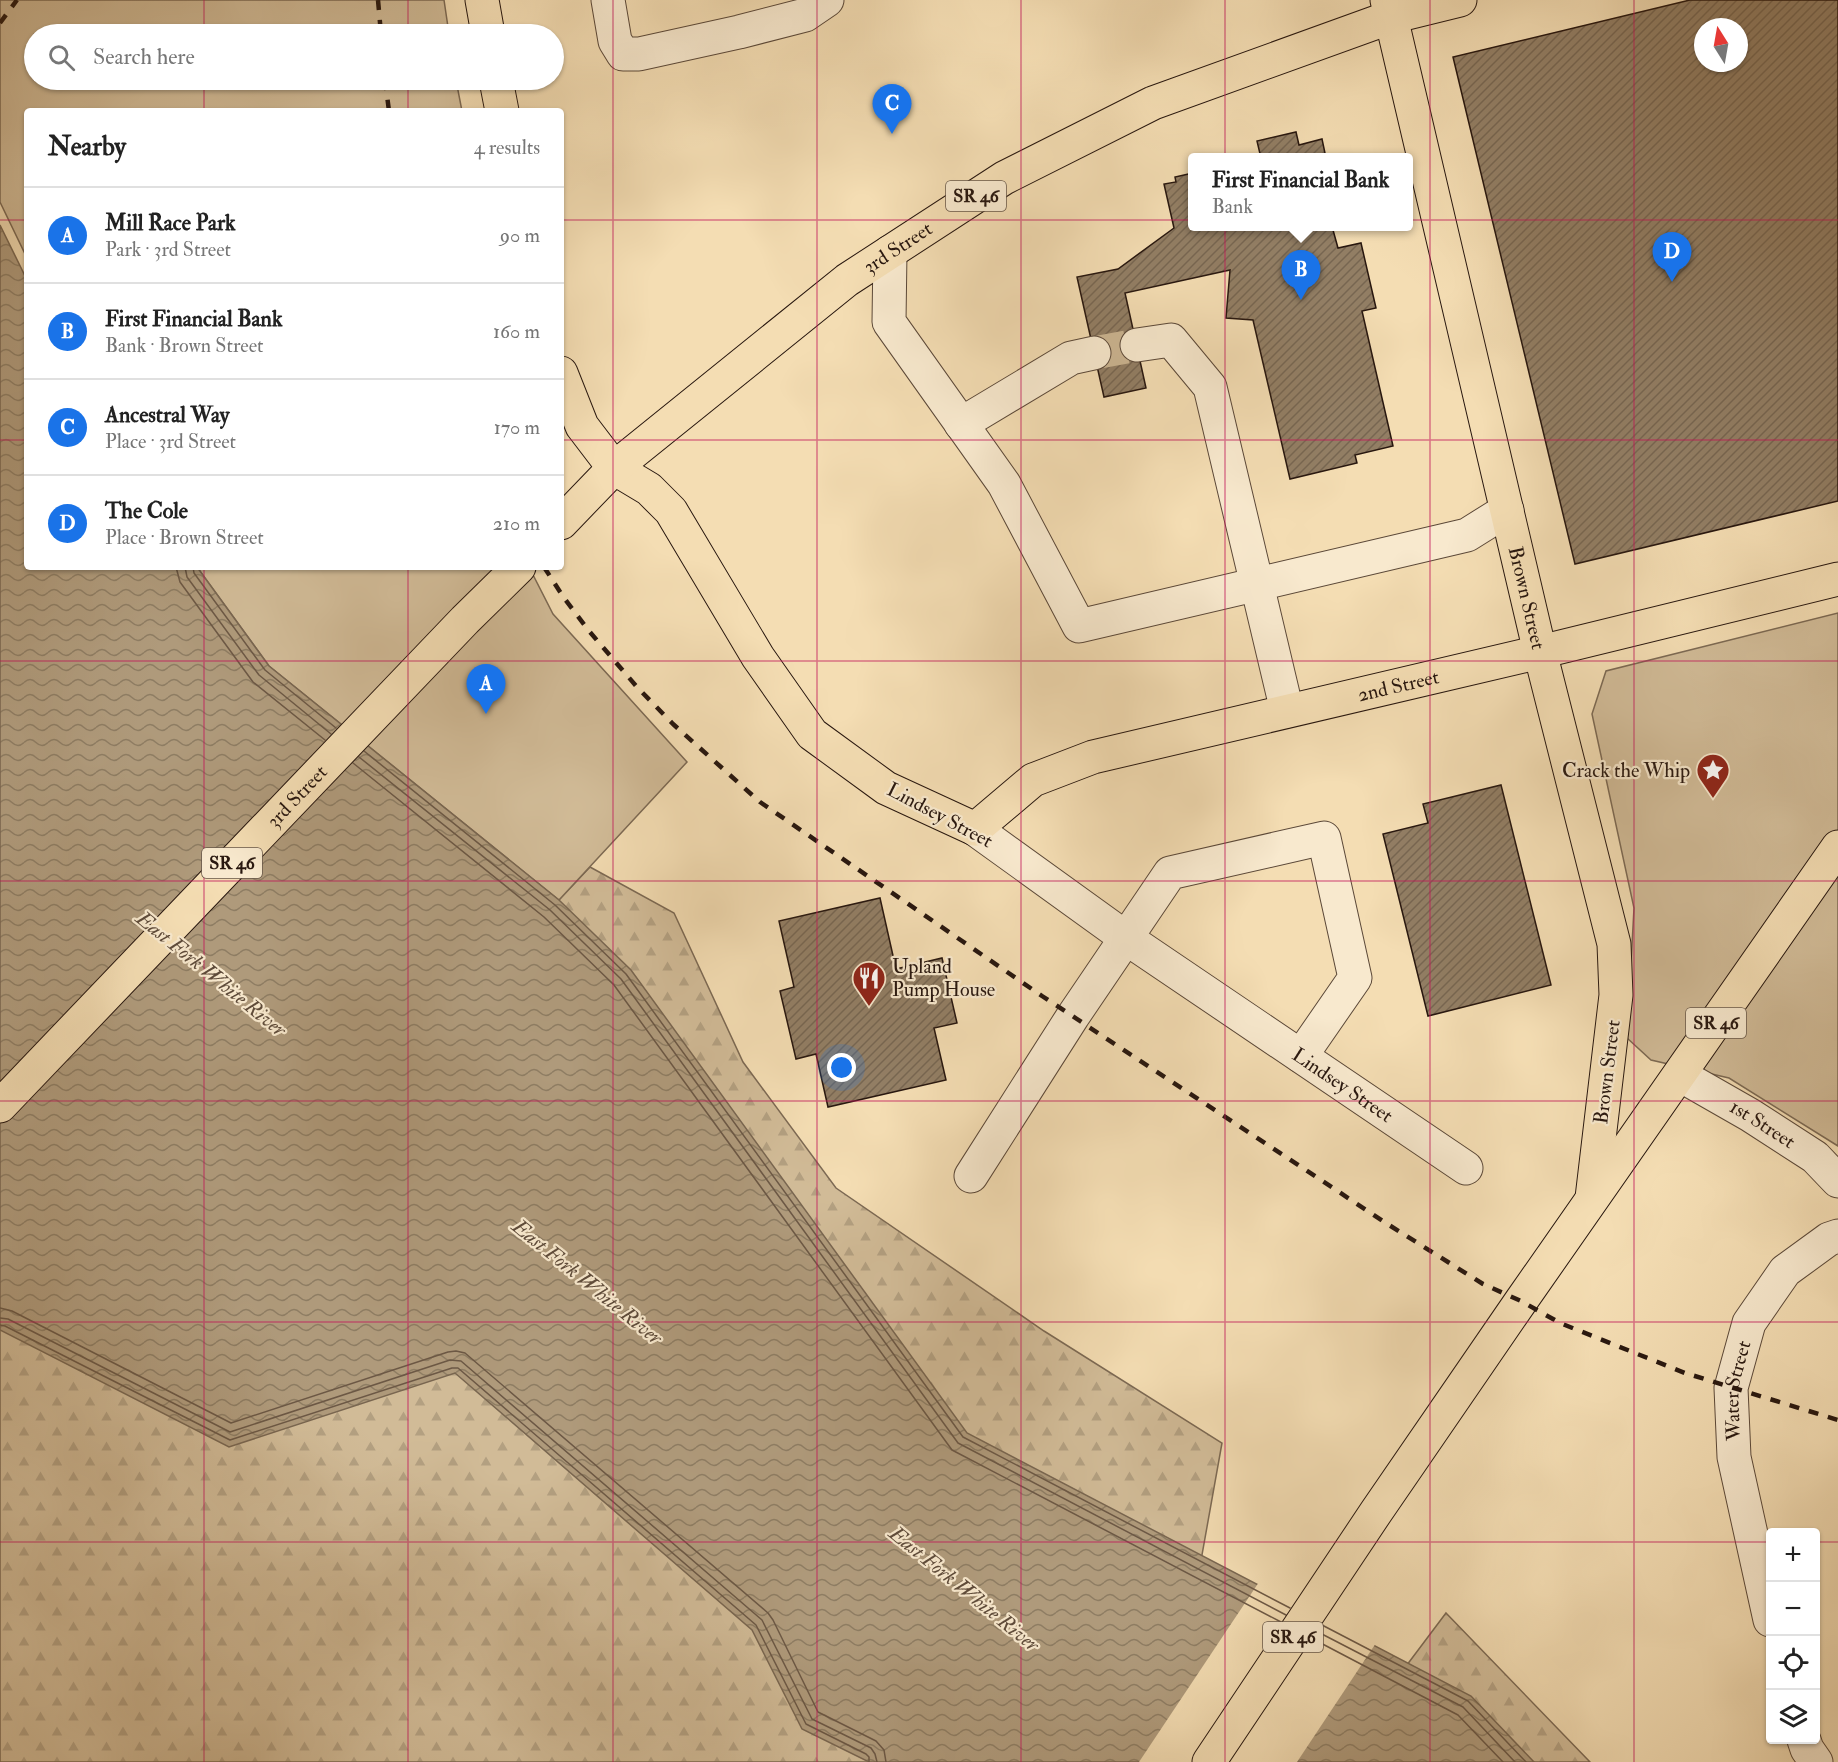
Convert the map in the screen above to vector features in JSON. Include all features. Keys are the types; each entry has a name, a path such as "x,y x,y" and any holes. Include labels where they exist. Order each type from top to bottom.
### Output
{"main road":[{"path":"482,0 486,24"},
{"name":"3rd Street","path":"564,520 614,468 847,280 1004,178 1154,103 1389,9 1460,0"},
{"name":"Brown Street","path":"1389,9 1540,652 1614,944 1616,995 1592,1198"},
{"path":"498,90 501,108"},
{"name":"Lindsey Street","path":"564,381 582,426 614,468 650,489 670,511 758,657 812,734 886,788 975,829"},
{"name":"3rd Street","path":"0,1106 515,570"},
{"name":"2nd Street","path":"975,829 1033,780 1093,757 1838,579"},
{"name":"SR 46","path":"1209,1762 1376,1512 1838,847"}],"street":[{"path":"608,0 615,41 623,54 639,54 805,15 827,0"},
{"path":"891,252 889,322 1004,484 1079,626 1467,535 1507,510"},
{"path":"1137,345 1171,339 1210,387 1287,711"},
{"path":"961,424 1071,358 1094,353"},
{"name":"Lindsey Street","path":"975,829 1126,938 1466,1168"},
{"path":"971,1176 1073,1016 1170,873 1324,838 1355,978 1301,1056"},
{"name":"1st Street","path":"1680,1075 1750,1115 1815,1157 1838,1181"},
{"name":"Water Street","path":"1766,1602 1734,1457 1731,1388 1749,1323 1785,1271 1829,1239 1838,1236"},
{"path":"1805,1744 1816,1762"}],"green space":[{"path":"0,0 444,0 448,24 24,24 24,90 458,90 461,108 24,108 24,252 0,202"},
{"path":"199,570 531,570 553,614 687,762 559,900 269,666"},
{"path":"1838,613 1838,1146 1729,1078 1651,1060 1627,1038 1634,908 1592,714 1606,671"},
{"path":"590,867 674,913 743,1062 836,1188 1044,1331 1222,1443 1195,1594 1092,1762 0,1762 0,1164 559,900"},
{"path":"1446,1613 1590,1762 1334,1762"}],"water":[{"name":"East Fork White River","path":"0,225 24,274 24,570 199,570 269,666 559,900 631,970 967,1433 1471,1696 1534,1762 869,1762 802,1729 752,1630 455,1373 229,1447 0,1330"}],"pier":[{"path":"1259,1582 1376,1643 1297,1762 1139,1762"}],"building":[{"path":"1690,0 1838,0 1838,501 1575,564 1453,57"},
{"path":"1296,132 1299,145 1322,139 1325,153 1260,153 1257,141"},
{"path":"1188,174 1188,231 1333,231 1338,248 1361,243 1376,308 1362,311 1393,446 1355,455 1357,463 1290,479 1253,320 1226,318 1230,270 1125,293 1146,388 1104,397 1077,277 1118,269 1174,228 1164,184 1176,182 1175,177"},
{"path":"1501,785 1551,985 1428,1016 1383,834 1428,823 1423,804"},
{"name":"Upland Pump House","path":"880,898 896,969 942,958 957,1023 934,1028 946,1080 828,1107 816,1054 796,1059 780,991 794,987 779,921"}],"tunnel":[{"path":"1094,353 1137,345"}],"railway":[{"path":"0,23 17,0"},
{"path":"378,0 380,24"},
{"path":"386,90 389,108"},
{"path":"546,570 589,631 637,687 673,724 760,802 1042,996 1389,1225 1483,1284 1521,1301 1560,1323 1685,1373 1838,1420"}],"place":[{"name":"Ancestral Way","path":"892,134"},
{"name":"The Cole","path":"1672,282"},
{"name":"First Financial Bank","path":"1301,300"},
{"name":"Mill Race Park","path":"486,714"},
{"name":"Crack the Whip","path":"1713,799"},
{"name":"Upland Pump House","path":"869,1007"}]}
